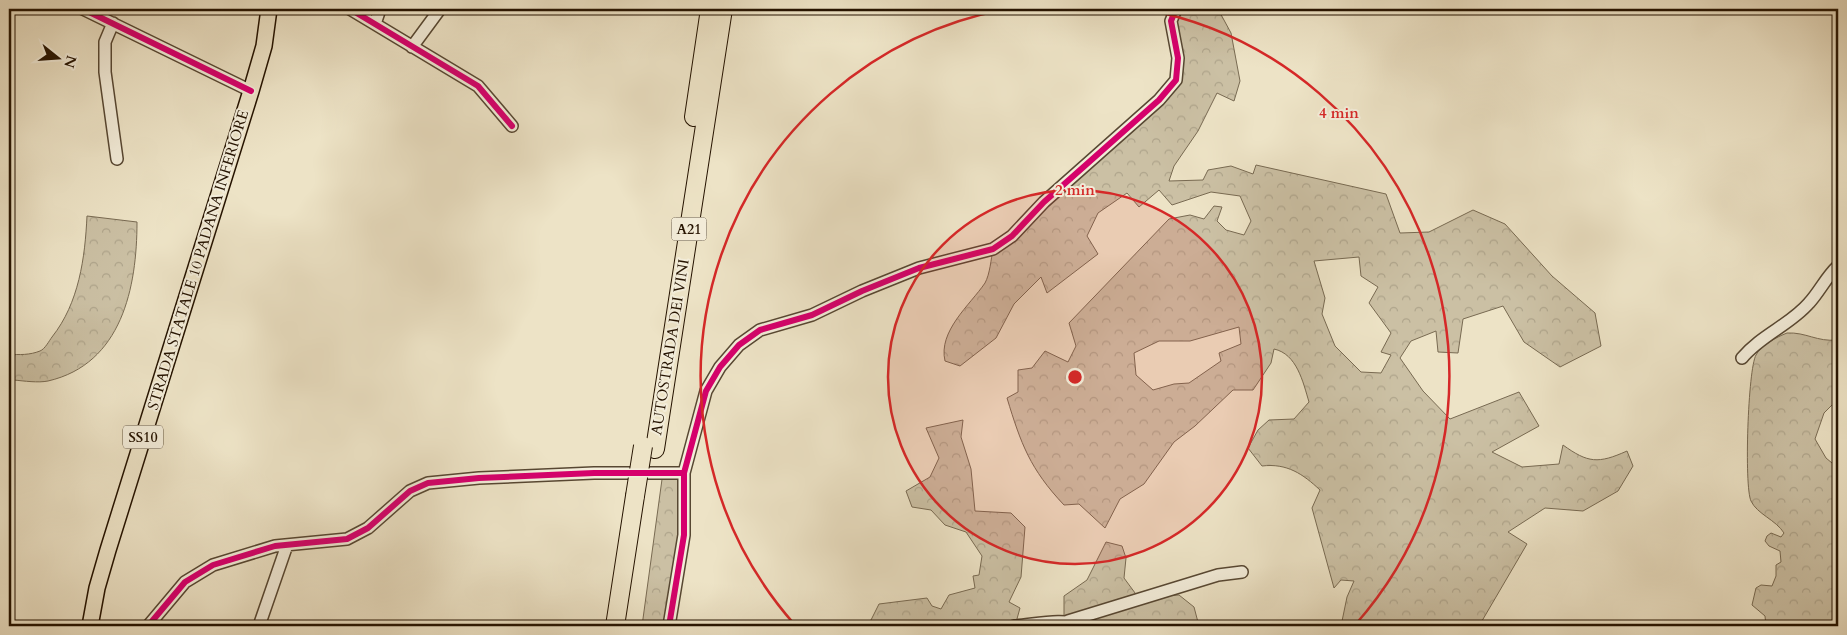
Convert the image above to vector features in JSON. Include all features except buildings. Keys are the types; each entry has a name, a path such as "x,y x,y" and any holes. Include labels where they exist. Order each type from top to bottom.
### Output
{"highway":[{"name":"AUTOSTRADA DEI VINI","path":"649,448 710,9"},
{"name":"AUTOSTRADA DEI VINI","path":"615,626 641,496 722,9"},
{"name":"AUTOSTRADA DEI VINI","path":"627,626 641,496"}],"main road":[{"name":"STRADA STATALE 10 PADANA INFERIORE","path":"90,626 97,588 108,550 251,91 264,46 269,9"}],"street":[{"path":"82,9 110,17 251,91"},
{"path":"350,9 478,86 512,126"},
{"path":"375,24 380,9"},
{"path":"412,47 440,9"},
{"path":"669,626 684,535 684,472 706,391 720,367 739,345 760,330 812,316 862,291 919,268 993,249 1012,236 1044,202 1160,100 1176,80 1178,58 1171,20 1176,9"},
{"path":"110,17 104,42 105,72 117,159"},
{"path":"1742,358 1753,345 1784,324 1809,303 1830,273 1838,266"},
{"path":"148,626 185,582 213,565 275,546 346,539 368,528 410,492 428,483 479,478 594,472 684,472"},
{"path":"259,626 287,545"},
{"path":"1014,626 1068,621 1218,575 1242,572"},
{"path":"1068,621 1080,626"}],"green space":[{"path":"1176,9 1218,9 1231,33 1240,81 1234,101 1217,93 1198,131 1174,166 1169,181 1203,180 1208,170 1231,166 1253,174 1256,165 1386,194 1400,233 1429,232 1473,210 1505,224 1552,276 1595,313 1601,346 1560,367 1524,342 1503,306 1463,319 1458,353 1438,352 1436,331 1411,341 1400,358 1423,391 1450,419 1519,392 1539,426 1492,452 1522,467 1559,464 1563,445 1579,455 1594,460 1601,460 1627,451 1633,466 1618,491 1583,511 1545,508 1508,532 1527,544 1479,626 1341,626 1347,597 1354,581 1341,580 1334,588 1312,508 1320,490 1301,475 1287,468 1262,466 1248,448 1258,430 1269,420 1294,419 1309,402 1298,370 1294,363 1282,352 1274,349 1271,363 1253,390 1233,390 1195,426 1174,442 1144,484 1120,499 1105,528 1079,504 1064,505 1043,480 1028,455 1007,398 1018,392 1018,370 1032,368 1045,351 1068,362 1076,346 1069,323 1169,219 1190,215 1204,219 1214,206 1222,207 1217,221 1226,230 1244,235 1251,221 1240,196 1211,192 1172,205 1159,190 1139,207 1127,193 1098,213 1087,236 1098,254 1047,293 1041,277 1014,304 996,338 960,366 945,361 946,339 957,319 985,283 993,249 1176,81","holes":["1359,257 1361,276 1378,287 1369,303 1391,333 1381,352 1391,355 1381,373 1361,372 1335,346 1322,314 1325,298 1314,261","1239,327 1241,344 1219,353 1221,361 1189,383 1174,384 1153,390 1136,375 1134,353 1159,341 1190,341"]},
{"path":"87,216 137,222 133,272 120,320 109,340 93,358 73,372 44,382 14,380 9,371 9,354 21,355 42,350 69,310 79,280"},
{"path":"1787,333 1830,340 1837,340 1838,335 1838,399 1824,413 1815,439 1826,458 1838,468 1838,626 1766,626 1765,616 1752,605 1756,588 1761,585 1772,586 1776,576 1776,565 1781,562 1780,551 1769,546 1765,541 1767,536 1771,533 1781,537 1784,533 1781,528 1754,506 1749,491 1747,452 1753,365 1758,351"},
{"path":"963,420 961,437 971,469 975,511 1011,513 1025,527 1021,577 1009,602 1020,608 1015,626 862,626 871,620 879,604 927,598 932,606 941,609 949,595 975,588 973,576 979,575 982,556 966,532 945,525 931,510 912,507 906,491 930,477 939,458 926,428"},
{"path":"663,472 684,473 684,535 669,626 642,626"},
{"path":"1106,542 1122,546 1126,558 1124,578 1138,597 1179,595 1194,607 1199,626 1081,626 1064,620 1064,596 1087,580"}],"cycle path":[{"path":"83,9 251,91"},
{"path":"350,9 478,86 512,126"},
{"path":"669,626 684,535 684,473 706,391 720,367 739,345 760,330 812,315 862,291 919,268 993,249 1012,236 1044,202 1159,100 1176,80 1178,58 1171,21 1176,9"},
{"path":"148,626 185,582 213,565 275,546 347,539 368,528 410,491 428,483 479,478 594,473 684,473"}]}
